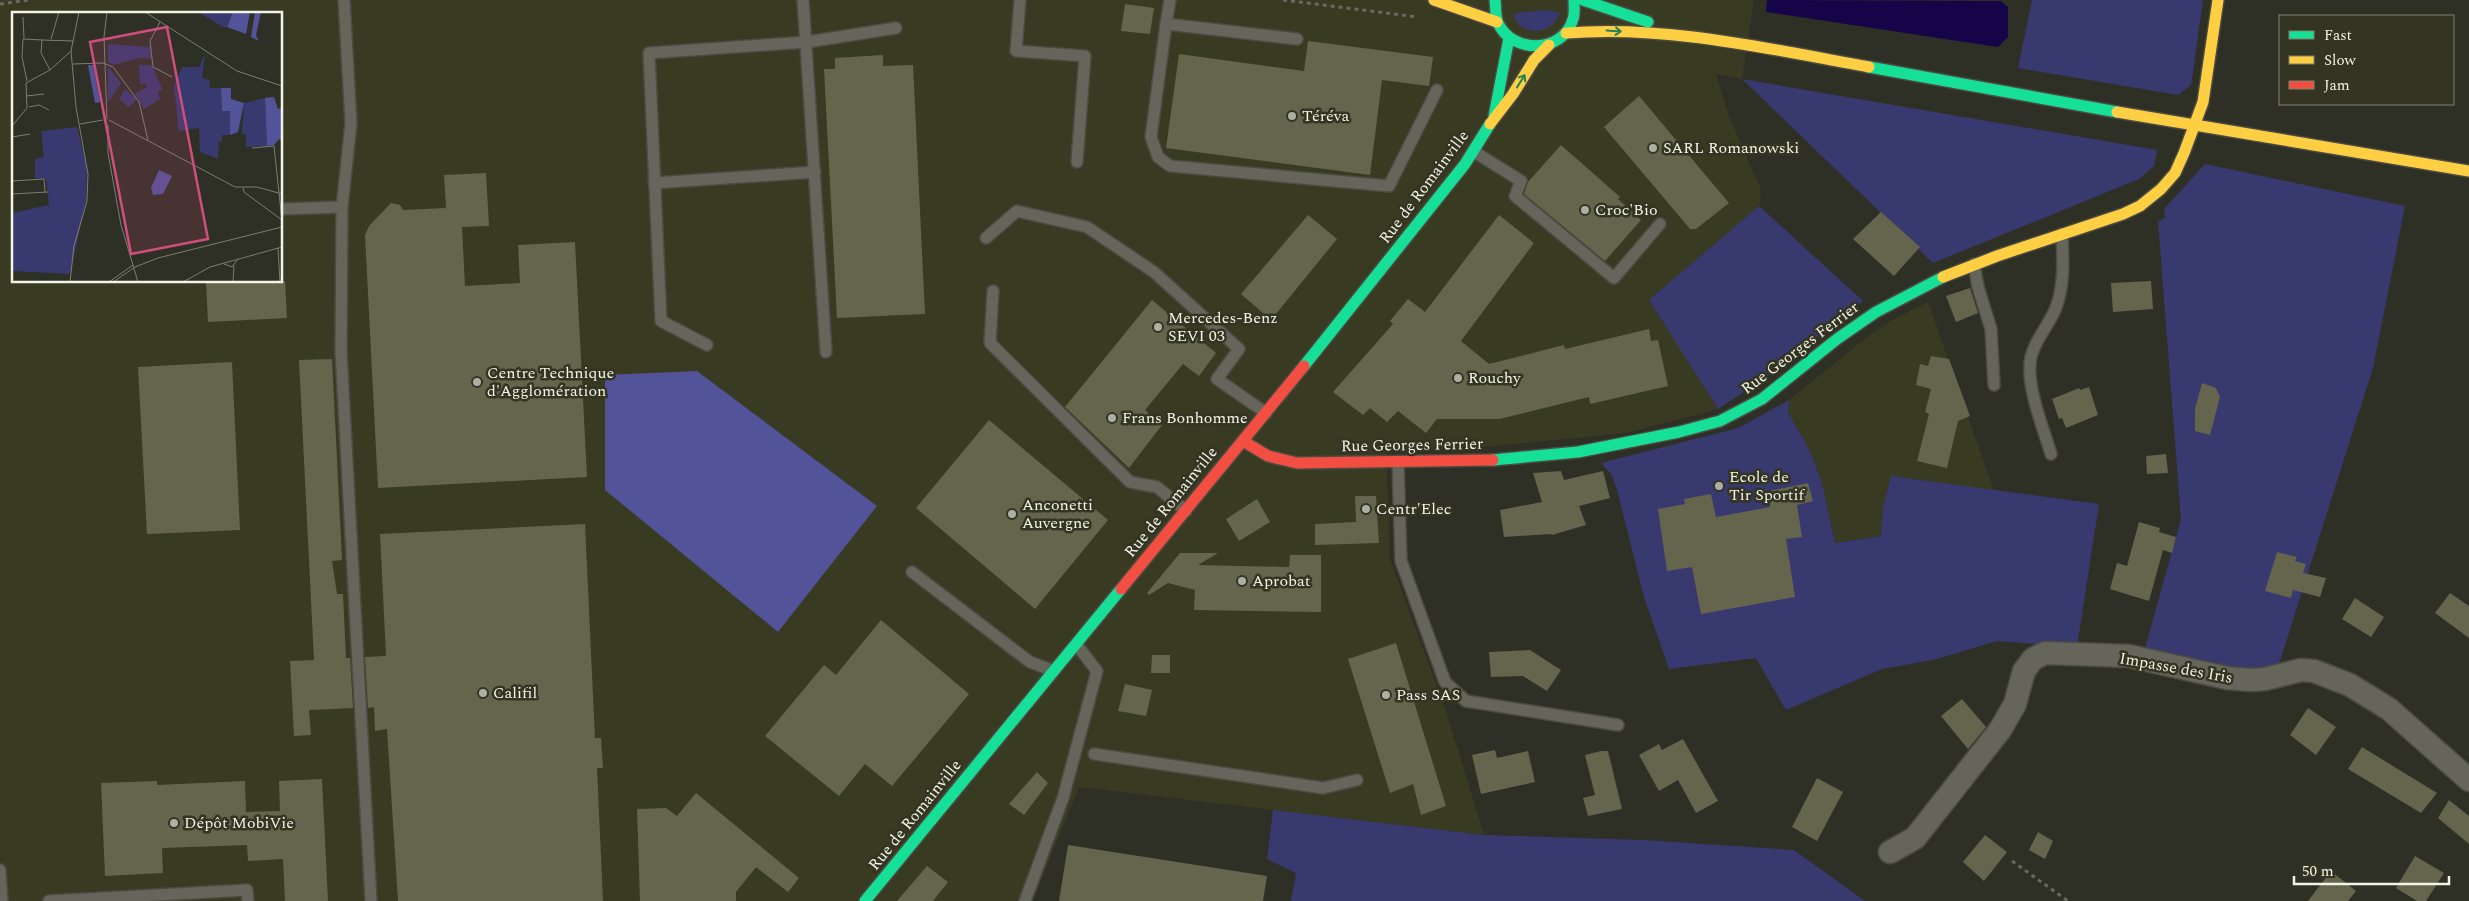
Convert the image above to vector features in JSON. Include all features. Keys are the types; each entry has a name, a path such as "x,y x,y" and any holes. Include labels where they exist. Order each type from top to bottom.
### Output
{"street":[{"path":"1434,0 1497,22"},
{"path":"1495,0 1497,22 1509,38 1528,47 1549,45"},
{"path":"1566,33 1575,14 1574,0"},
{"path":"1583,0 1606,9 1700,37"},
{"name":"Rue Georges Ferrier","path":"1243,441 1267,457 1284,462 1398,462 1544,456 1663,436 1720,421 1764,396 1850,328 1920,288 1974,263 2123,214 2140,206 2161,189 2175,172 2203,102 2218,0"},
{"path":"1566,33 1602,30 1700,37 2194,126 2469,171"},
{"name":"Rue de Romainville","path":"865,901 1266,413 1392,256 1473,151 1534,60 1549,45 1566,33"},
{"name":"Rue de Romainville","path":"1494,118 1501,69 1509,38"},
{"name":"Impasse des Iris","path":"1890,852 1914,838 2000,730 2016,704 2024,671 2033,659 2045,653 2129,656 2227,678 2250,680 2265,679 2301,670 2314,672 2350,685 2389,710 2469,780"}],"lane":[{"path":"344,0 351,123 342,206 341,352 371,901"},
{"path":"803,0 826,352"},
{"path":"1020,0 1016,51 1085,56 1077,162"},
{"path":"1170,0 1151,137 1158,157 1170,166 1389,186 1437,90"},
{"path":"1166,24 1297,39"},
{"path":"707,345 661,321 648,53 807,42 896,28"},
{"path":"1473,151 1521,181 1515,196 1614,278 1660,224"},
{"path":"654,183 815,172"},
{"path":"282,209 342,206"},
{"path":"986,238 1017,211 1088,227 1154,272 1240,349 1217,378 1266,413"},
{"path":"2051,454 2030,381 2031,358 2038,340 2056,308 2063,270 2062,234"},
{"path":"1974,263 1978,287 1991,329 1994,385"},
{"path":"993,291 990,343 1130,482 1157,487 1186,510"},
{"path":"1398,462 1401,561 1445,682 1466,701 1618,725"},
{"path":"912,572 1030,662 1054,671"},
{"path":"1025,901 1063,798 1097,671 1076,644"},
{"path":"1094,754 1323,788 1357,780"},
{"path":"0,870 2,901"},
{"path":"49,901 247,890 248,901"}],"path":[{"path":"0,4 29,0"},
{"path":"2012,861 2068,901"}],"shaded area":[{"path":"0,0 1754,0 1742,79 1716,74 1727,111 1761,190 1759,206 1650,300 1718,409 1627,433 1473,448 1386,452 1390,559 1445,708 1484,835 1079,787 1033,901 0,901"},
{"path":"1767,0 2001,1 2008,7 2008,37 1998,47 1766,12"},
{"path":"2032,0 2203,0 2191,85 2178,95 2018,68"},
{"path":"1548,10 1560,13 1551,26 1537,31 1523,27 1513,15 1524,12"},
{"path":"1742,79 2157,150 2154,166 2139,179 1933,263"},
{"path":"2205,164 2405,206 2373,368 2279,664 2256,674 2144,652 2181,519 2158,221 2165,218 2164,209"},
{"path":"1759,206 1863,301 1760,382 1718,409 1649,300"},
{"path":"1928,302 1994,491 1891,476 1883,507 1881,536 1835,543 1822,483 1811,453 1788,412 1789,400 1871,334 1892,320"},
{"path":"697,371 877,506 778,632 605,490 605,375"},
{"path":"1789,400 1788,412 1811,453 1822,483 1835,543 1881,536 1883,507 1891,476 2099,504 2077,647 1997,641 1937,659 1882,669 1786,710 1756,658 1669,669 1644,597 1617,490 1612,475 1601,463 1738,428"},
{"path":"1273,810 1484,835 1644,840 1794,850 1865,901 1291,901 1296,873 1267,859"}],"building":[{"path":"1125,4 1154,8 1150,34 1121,31"},
{"name":"Téréva","path":"1308,41 1433,57 1429,86 1382,80 1370,175 1166,148 1179,54 1304,71"},
{"path":"883,55 883,66 913,65 925,314 837,318 824,69 835,69 835,58"},
{"name":"SARL Romanowski","path":"1639,96 1729,203 1696,229 1690,229 1604,127"},
{"name":"Croc'Bio","path":"1561,145 1620,197 1618,199 1641,220 1605,261 1524,194 1528,182"},
{"name":"Centre Technique d'Agglomération","path":"486,173 489,226 462,227 465,286 520,283 518,245 575,242 587,477 378,488 365,235 369,226 391,203 400,205 403,210 446,208 444,175"},
{"path":"1881,212 1920,247 1894,276 1853,239"},
{"path":"1308,215 1337,239 1271,320 1241,294"},
{"name":"Rouchy","path":"1499,215 1534,243 1461,341 1489,364 1564,345 1565,349 1649,329 1651,341 1658,340 1668,386 1590,404 1589,397 1499,419 1437,419 1426,433 1398,411 1387,422 1370,408 1363,415 1333,392 1393,324 1390,321 1408,299 1425,312"},
{"path":"285,281 287,318 208,322 206,282"},
{"path":"2151,281 2153,309 2113,312 2111,283"},
{"path":"1970,288 1978,313 1956,322 1946,296"},
{"path":"1152,300 1216,353 1199,376 1183,364 1145,410 1162,425 1129,468 1065,407"},
{"path":"1931,356 1949,359 1970,416 1958,421 1947,468 1917,461 1929,414 1925,412 1931,389 1916,385 1920,364 1928,366"},
{"path":"332,359 342,560 332,561 337,594 343,594 346,658 350,658 353,708 309,710 311,735 294,736 290,661 314,660 299,360"},
{"path":"232,362 240,530 147,534 138,367"},
{"path":"2202,383 2216,388 2220,397 2210,435 2195,431 2195,409"},
{"path":"2089,387 2098,415 2066,428 2062,418 2059,419 2052,399 2079,388 2080,390"},
{"name":"Anconetti Auvergne","path":"989,420 1108,520 1035,609 916,508"},
{"path":"2166,454 2168,473 2147,474 2146,456"},
{"path":"1561,471 1564,480 1603,471 1610,498 1579,506 1586,525 1552,535 1504,537 1500,510 1542,502 1533,473"},
{"path":"1808,483 1813,501 1797,505 1802,537 1786,539 1795,597 1701,614 1692,567 1667,571 1658,509 1685,504 1684,499 1711,494 1716,517 1770,507 1769,491"},
{"name":"Centr'Elec","path":"1355,496 1376,496 1379,543 1315,545 1315,524 1356,522"},
{"path":"1257,499 1270,522 1239,541 1226,519"},
{"path":"2139,522 2160,528 2159,532 2176,537 2172,553 2163,550 2149,601 2110,589 2117,563 2127,566"},
{"name":"Califil","path":"585,524 595,738 601,738 603,768 597,768 603,901 398,901 387,729 375,731 374,707 368,708 365,657 386,656 380,534"},
{"path":"2277,552 2297,557 2295,561 2306,564 2303,573 2326,578 2320,597 2293,590 2291,598 2265,591"},
{"name":"Aprobat","path":"1180,553 1218,553 1198,565 1289,567 1290,555 1321,555 1321,612 1194,610 1195,590 1168,583 1149,595 1147,593"},
{"path":"2450,593 2469,606 2469,638 2435,613"},
{"path":"2355,598 2384,617 2371,637 2342,619"},
{"path":"881,620 969,694 892,786 865,764 839,796 765,736 824,665 836,675"},
{"name":"Pass SAS","path":"1396,643 1446,806 1421,815 1413,784 1390,793 1348,659"},
{"path":"1530,650 1561,670 1547,691 1523,676 1491,677 1489,652"},
{"path":"1152,655 1170,655 1170,673 1151,673"},
{"path":"1125,684 1152,690 1146,716 1118,711"},
{"path":"1962,699 1986,727 1968,749 1941,716"},
{"path":"2308,708 2336,727 2316,755 2290,735"},
{"path":"1683,739 1718,801 1696,813 1678,780 1659,791 1639,755 1659,744 1662,750"},
{"path":"2362,747 2437,793 2421,813 2348,769"},
{"path":"1495,750 1497,758 1528,751 1535,782 1481,794 1472,755"},
{"path":"1608,751 1622,809 1588,816 1583,798 1595,795 1585,755"},
{"path":"1037,772 1048,783 1024,815 1009,804"},
{"path":"1817,778 1843,792 1817,841 1792,827"},
{"path":"322,779 328,901 285,901 283,859 248,861 247,845 162,848 163,873 105,876 101,783 157,781 157,785 245,781 246,812 280,811 279,781"},
{"path":"696,793 799,878 788,892 756,867 736,892 736,901 640,901 637,809 666,808 677,816"},
{"path":"2449,800 2469,816 2469,844 2438,818"},
{"path":"2038,832 2053,841 2045,859 2029,850"},
{"path":"1985,835 2007,852 1984,881 1963,862"},
{"path":"1068,845 1267,876 1263,901 1059,901"},
{"path":"2415,856 2444,873 2426,901 2417,901 2396,888"},
{"path":"927,866 948,882 933,901 897,901"},
{"path":"2331,871 2356,891 2348,901 2308,901"}],"traffic: fast":[{"path":"1495,0 1497,20 1505,33 1525,45 1537,46 1549,44 1559,39 1567,30 1574,17 1574,0"},
{"path":"1583,0 1648,22"},
{"path":"1494,116 1509,38"},
{"path":"1869,67 2117,112"},
{"path":"1304,366 1465,164 1490,124"},
{"path":"1493,460 1578,452 1679,432 1720,421 1762,399 1837,339 1876,312 1943,277"},
{"path":"865,901 1121,589"}],"traffic: slow":[{"path":"1434,0 1497,22"},
{"path":"1943,277 1997,256 2123,214 2140,206 2161,189 2175,173 2203,102 2218,0"},
{"path":"1566,33 1604,31 1680,35 1756,46 1869,67"},
{"path":"1490,124 1513,94 1534,60 1549,45"},
{"path":"2117,112 2469,171"}],"traffic: jam":[{"path":"1121,589 1304,366"},
{"path":"1243,441 1268,456 1297,463 1493,460"}],"place":[{"name":"Téréva","path":"1292,116"},
{"name":"SARL Romanowski","path":"1653,148"},
{"name":"Croc'Bio","path":"1585,210"},
{"name":"Mercedes-Benz SEVI 03","path":"1158,327"},
{"name":"Rouchy","path":"1458,378"},
{"name":"Centre Technique d'Agglomération","path":"477,382"},
{"name":"Frans Bonhomme","path":"1112,418"},
{"name":"Ecole de Tir Sportif","path":"1719,486"},
{"name":"Centr'Elec","path":"1366,509"},
{"name":"Anconetti Auvergne","path":"1012,514"},
{"name":"Aprobat","path":"1242,581"},
{"name":"Califil","path":"483,693"},
{"name":"Pass SAS","path":"1386,695"},
{"name":"Dépôt MobiVie","path":"174,823"}]}
